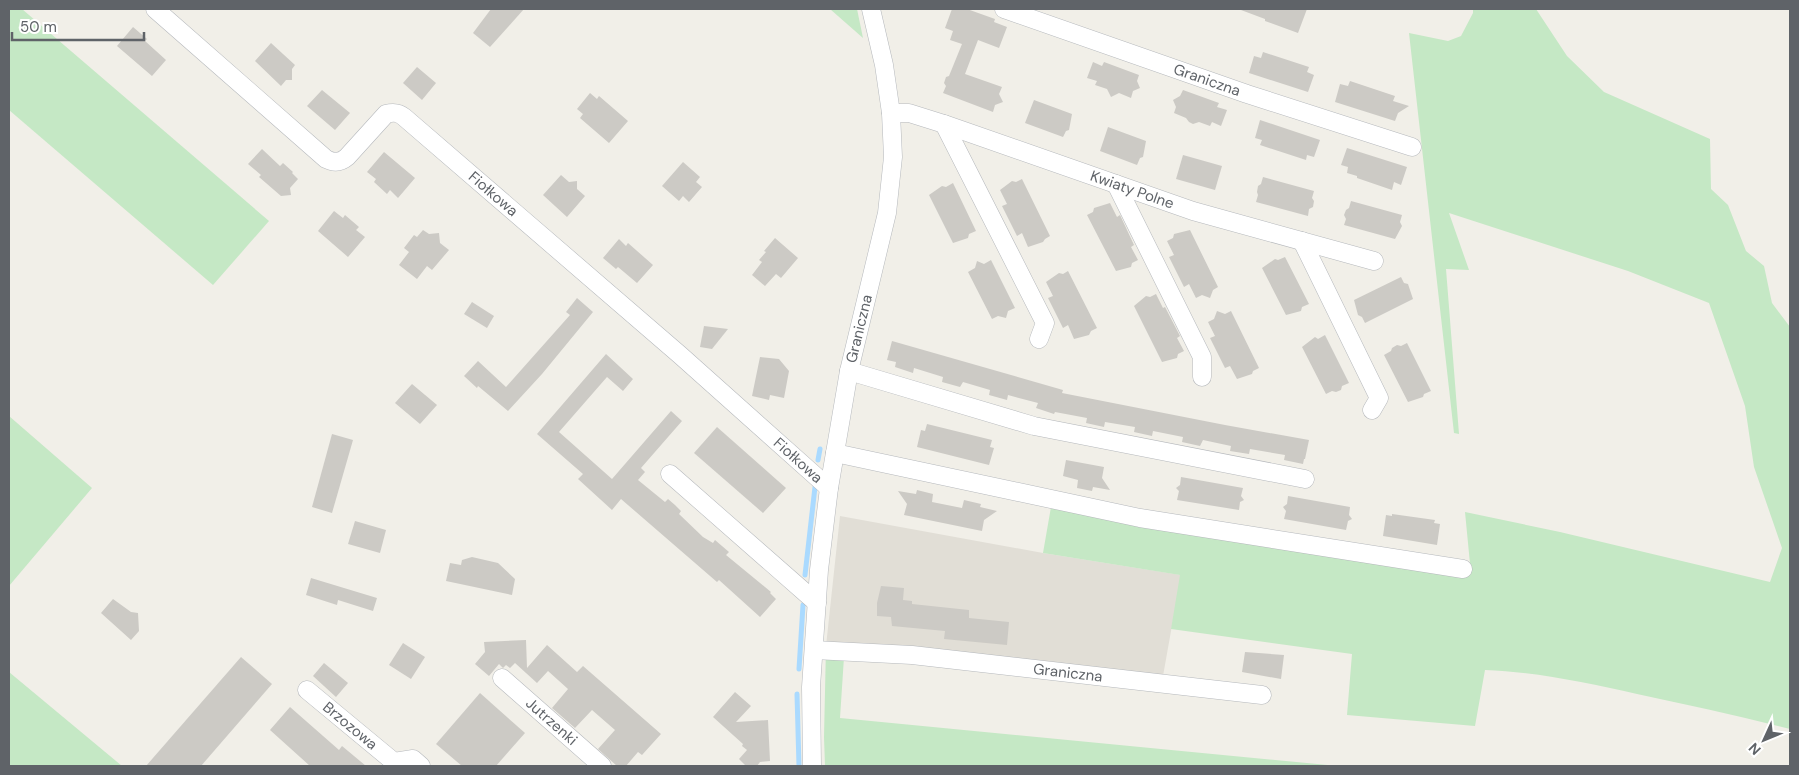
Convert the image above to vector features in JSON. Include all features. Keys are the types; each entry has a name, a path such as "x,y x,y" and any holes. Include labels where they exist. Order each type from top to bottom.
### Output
{"street":[{"name":"Fiołkowa","path":"155,9 331,162 342,161 347,157 386,114 392,112 399,113 680,355 829,488"},
{"name":"Graniczna","path":"812,766 811,687 817,603 829,488 849,371 887,213 893,157 891,113 884,65 872,9"},
{"name":"Graniczna","path":"1004,9 1247,94 1412,147"},
{"name":"Kwiaty Polne","path":"891,113 909,113 944,124 1193,212 1374,261"},
{"path":"944,124 1045,323 1039,339"},
{"path":"1116,184 1202,356 1202,377"},
{"path":"1302,241 1379,398 1372,410"},
{"path":"849,371 1034,426 1304,479"},
{"path":"835,453 1140,518 1463,569"},
{"path":"670,474 817,603"},
{"name":"Graniczna","path":"814,650 912,655 1262,695"},
{"name":"Jutrzenki","path":"502,678 602,766"},
{"name":"Brzozowa","path":"307,690 394,762 413,759 421,766"}],"shaded area":[{"path":"840,516 1043,553 1181,575 1163,676 826,646"}],"green space":[{"path":"9,9 22,9 269,221 213,285 9,110"},
{"path":"830,9 857,9 863,38"},
{"path":"1473,9 1536,9 1567,56 1604,92 1710,139 1711,189 1728,205 1746,251 1764,266 1772,303 1790,327 1790,729 1581,682 1524,673 1485,670 1475,726 1347,715 1352,654 1171,629 1180,575 1043,553 1051,507 1139,524 1471,574 1465,512 1560,532 1770,582 1782,548 1754,467 1745,406 1709,303 1628,271 1449,213 1469,270 1446,269 1459,434 1454,433 1409,33 1448,41 1461,36 1473,13"},
{"path":"9,416 92,488 9,586"},
{"path":"826,646 844,657 840,718 1338,766 825,766"},
{"path":"9,672 122,766 9,766"}],"building":[{"path":"491,9 524,9 490,47 473,33"},
{"path":"952,9 967,9 995,19 994,22 1007,27 999,48 978,40 965,74 1002,87 999,94 1003,102 995,105 993,112 943,93 946,86 944,83 946,77 949,76 962,44 950,40 953,31 945,28"},
{"path":"1241,9 1307,9 1298,33 1265,21 1265,19"},
{"path":"133,27 166,60 152,76 117,46"},
{"path":"271,43 295,65 292,69 292,80 286,80 281,86 255,61"},
{"path":"1263,52 1309,67 1307,72 1314,75 1308,92 1249,73 1254,56 1261,58"},
{"path":"1093,62 1102,66 1104,62 1139,75 1137,81 1140,88 1133,91 1131,98 1119,93 1111,97 1107,89 1095,85 1097,81 1087,78"},
{"path":"417,67 436,83 422,100 403,83"},
{"path":"1350,81 1395,96 1393,101 1409,106 1398,113 1395,121 1335,102 1340,84 1348,86"},
{"path":"322,90 350,113 335,130 307,106"},
{"path":"1183,90 1219,103 1217,107 1227,110 1221,126 1212,122 1210,126 1199,122 1193,124 1186,118 1174,113 1176,107 1173,100 1180,96"},
{"path":"590,93 597,99 599,96 628,121 609,143 580,118 583,114 577,109"},
{"path":"1034,100 1072,114 1069,130 1066,131 1063,137 1025,123"},
{"path":"1260,120 1320,140 1314,157 1307,155 1306,160 1260,145 1262,140 1255,138"},
{"path":"1108,127 1146,141 1143,157 1140,158 1137,165 1100,151"},
{"path":"1347,148 1407,167 1401,185 1394,182 1392,190 1347,173 1348,167 1341,165"},
{"path":"262,149 280,166 283,163 298,179 290,188 291,195 281,196 259,177 261,175 248,164"},
{"path":"384,152 415,178 398,198 390,190 387,194 374,182 376,179 367,172"},
{"path":"1183,155 1222,166 1215,190 1176,179"},
{"path":"683,162 700,177 696,182 702,187 689,202 683,196 679,201 662,186"},
{"path":"561,175 569,182 577,181 577,189 585,196 567,217 543,195"},
{"path":"1263,177 1314,191 1312,198 1314,201 1313,207 1309,209 1308,216 1256,202 1258,186 1261,184"},
{"path":"1022,179 1050,236 1043,242 1028,247 1022,233 1017,236 1002,206 1007,204 1000,190 1012,181 1016,182"},
{"path":"953,183 976,231 969,234 968,238 953,243 929,195 942,186 946,187"},
{"path":"1351,201 1402,215 1400,222 1402,226 1395,239 1344,225 1346,219 1344,215"},
{"path":"1110,203 1117,217 1120,215 1134,245 1131,247 1138,260 1132,263 1131,267 1116,271 1087,215 1093,212 1094,208"},
{"path":"334,211 343,218 345,215 359,227 356,230 365,237 348,257 318,231"},
{"path":"423,230 429,234 439,233 440,243 449,250 432,270 427,266 417,279 399,265 409,252 404,248 414,235 417,237"},
{"path":"1190,230 1218,287 1213,290 1210,298 1202,295 1196,298 1189,284 1184,287 1169,257 1174,255 1167,241 1173,238 1174,234"},
{"path":"775,238 798,258 781,278 776,274 765,286 752,275 762,262 759,260 766,252 764,251"},
{"path":"619,239 626,246 628,243 653,265 637,283 618,267 616,269 603,258"},
{"path":"1285,257 1309,304 1302,307 1301,311 1286,315 1262,268 1275,259 1278,260"},
{"path":"991,260 1015,308 1008,311 1006,318 998,316 992,319 968,272 975,268 977,261 984,264"},
{"path":"1068,271 1097,328 1091,331 1089,335 1074,339 1068,325 1063,328 1048,298 1053,296 1046,282 1059,273 1063,274"},
{"path":"1401,277 1404,283 1408,284 1413,299 1365,323 1362,317 1358,315 1354,300"},
{"path":"1156,294 1180,336 1177,338 1184,351 1178,354 1177,358 1162,362 1134,306 1146,296 1150,297"},
{"path":"577,298 593,312 542,374 508,411 464,376 478,361 506,387 570,315 566,312"},
{"path":"472,302 494,316 487,328 464,314"},
{"path":"1217,311 1225,314 1231,311 1259,368 1253,371 1252,374 1237,379 1230,366 1225,368 1210,338 1215,336 1208,322 1214,319"},
{"path":"704,326 728,329 712,349 700,347"},
{"path":"1325,335 1349,383 1342,386 1341,390 1326,394 1302,347 1315,337 1318,339"},
{"path":"892,341 1063,390 1062,393 1309,440 1305,459 1303,464 1284,460 1285,455 1250,449 1249,454 1230,451 1231,446 1203,440 1200,446 1182,442 1183,437 1153,431 1152,436 1134,432 1135,427 1105,422 1104,427 1086,423 1087,418 1055,412 1054,414 1036,408 1038,403 1008,395 1007,400 989,395 990,390 963,382 960,387 942,382 943,377 914,368 913,373 895,367 896,362 887,360"},
{"path":"1407,343 1431,391 1424,394 1423,397 1408,402 1384,355 1397,345 1401,346"},
{"path":"606,354 633,379 623,391 607,377 559,432 612,479 671,411 682,421 641,468 645,472 638,480 665,502 668,499 681,511 679,514 703,537 713,543 715,540 729,552 726,555 771,592 776,599 760,617 719,580 717,582 621,499 612,510 578,479 583,474 537,434"},
{"path":"760,357 779,359 789,371 784,398 770,395 769,400 752,396"},
{"path":"412,384 437,405 420,424 395,403"},
{"path":"927,424 992,440 990,447 994,448 989,465 917,447 921,430 925,431"},
{"path":"717,427 786,488 763,513 694,453"},
{"path":"332,434 353,440 332,513 312,507"},
{"path":"1066,460 1104,467 1102,478 1110,490 1093,487 1092,491 1077,488 1078,480 1063,476"},
{"path":"1181,477 1243,488 1241,496 1244,500 1240,502 1239,510 1177,500 1179,491 1176,488 1180,485"},
{"path":"917,490 933,494 932,502 962,508 964,500 981,504 980,507 997,511 984,520 982,531 904,515 907,504 898,491 916,494"},
{"path":"1288,496 1350,507 1349,515 1352,519 1348,521 1346,530 1284,519 1286,511 1283,507 1287,504"},
{"path":"1392,514 1435,520 1434,523 1440,524 1437,545 1383,536 1386,515 1392,516"},
{"path":"355,521 386,530 380,553 348,544"},
{"path":"472,557 498,563 515,579 512,595 446,581 450,563 461,565 462,560"},
{"path":"311,578 377,598 373,611 338,600 337,605 306,595"},
{"path":"881,586 904,588 903,600 912,601 912,604 969,610 969,618 1009,622 1007,645 944,639 945,631 892,626 891,617 877,616 877,603"},
{"path":"113,599 131,612 138,613 139,631 131,640 101,613"},
{"path":"526,640 527,668 547,645 577,672 583,666 661,734 642,755 638,752 626,766 617,766 598,749 615,730 592,710 575,728 552,708 568,689 548,671 537,683 515,663 510,668 506,665 503,668 499,664 489,676 475,664 485,652 484,642"},
{"path":"403,643 425,657 411,679 389,665"},
{"path":"1245,652 1284,655 1281,679 1242,672"},
{"path":"241,657 272,684 201,766 146,766"},
{"path":"324,663 348,683 336,697 313,676"},
{"path":"735,692 751,706 736,722 768,720 770,761 760,762 757,766 746,766 739,759 747,750 742,746 743,744 713,717"},
{"path":"480,693 525,733 496,766 462,766 436,744"},
{"path":"290,707 339,750 342,746 366,766 310,766 270,730"}],"waterway":[{"path":"818,460 820,449"},
{"path":"805,575 815,487"},
{"path":"799,669 803,605"},
{"path":"797,694 799,766"}]}
